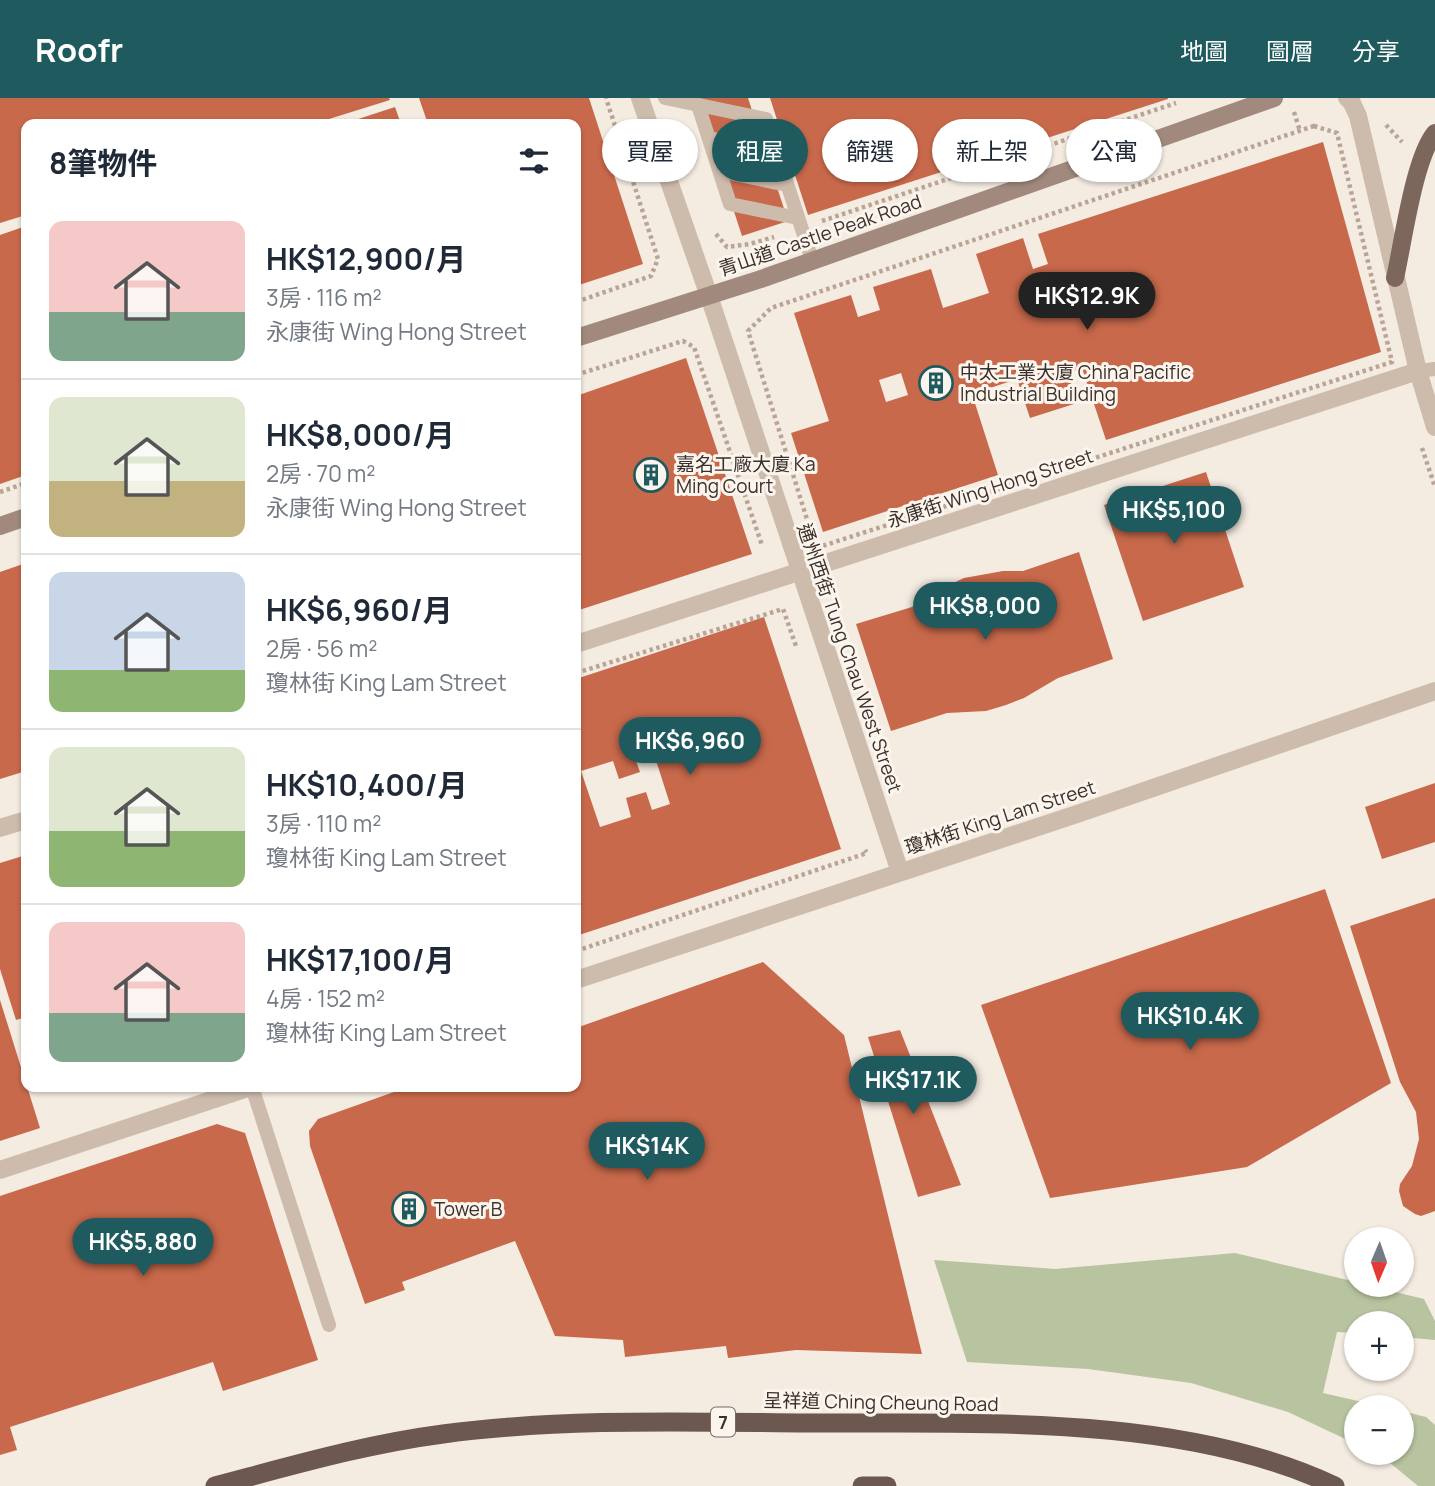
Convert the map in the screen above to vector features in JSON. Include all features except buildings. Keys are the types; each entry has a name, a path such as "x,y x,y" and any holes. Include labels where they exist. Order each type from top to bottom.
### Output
{"highway":[{"name":"呈祥道 Ching Cheung Road","path":"215,1486 378,1444 442,1434 495,1428 651,1422 1038,1426 1154,1436 1236,1451 1285,1466 1335,1486"},
{"path":"862,1486 887,1486"}],"main road":[{"name":"青山道 Castle Peak Road","path":"581,336 709,296 1274,98"},
{"path":"1395,278 1419,168 1429,141 1435,133"},
{"path":"0,526 21,519"}],"street":[{"name":"通州西街 Tung Chau West Street","path":"640,98 709,296 900,872"},
{"path":"1347,98 1358,116 1395,278 1426,370 1435,427"},
{"name":"永康街 Wing Hong Street","path":"581,642 1426,370"},
{"name":"瓊林街 King Lam Street","path":"581,978 1096,808 1435,691"},
{"path":"0,828 21,822"},
{"path":"0,1170 237,1092"}],"lane":[{"path":"665,98 766,119"},
{"path":"698,105 712,147"},
{"path":"723,182 730,204 800,223"},
{"path":"773,182 787,185"},
{"path":"786,182 812,260"},
{"path":"254,1092 329,1325"}],"path":[{"path":"581,300 651,276 658,259 606,98"},
{"path":"714,231 727,247 750,244 800,223 1178,102"},
{"path":"1379,118 1406,147"},
{"path":"1314,126 1337,133 1392,362 816,548 748,331 771,308 1314,126"},
{"path":"581,374 683,341 694,347 764,550"},
{"path":"1419,440 1435,487"},
{"path":"0,492 21,485"},
{"path":"581,671 783,608 796,647"},
{"path":"910,825 915,838 980,817"},
{"path":"581,949 867,853 862,841"}],"green space":[{"path":"1235,1253 1344,1279 1344,1297 1414,1297 1424,1299 1435,1321 1435,1340 1414,1338 1414,1311 1344,1311 1344,1332 1337,1332 1323,1393 1344,1398 1344,1438 1288,1412 1191,1383 1088,1369 967,1362 934,1260 1055,1269"},
{"path":"1414,1414 1426,1417 1435,1425 1435,1486 1418,1486 1393,1465 1414,1465"}],"place":[{"name":"中太工業大廈 China Pacific Industrial Building","path":"936,383"},
{"name":"嘉名工廠大廈 Ka Ming Court","path":"651,475"},
{"name":"Tower B","path":"409,1209"}]}
